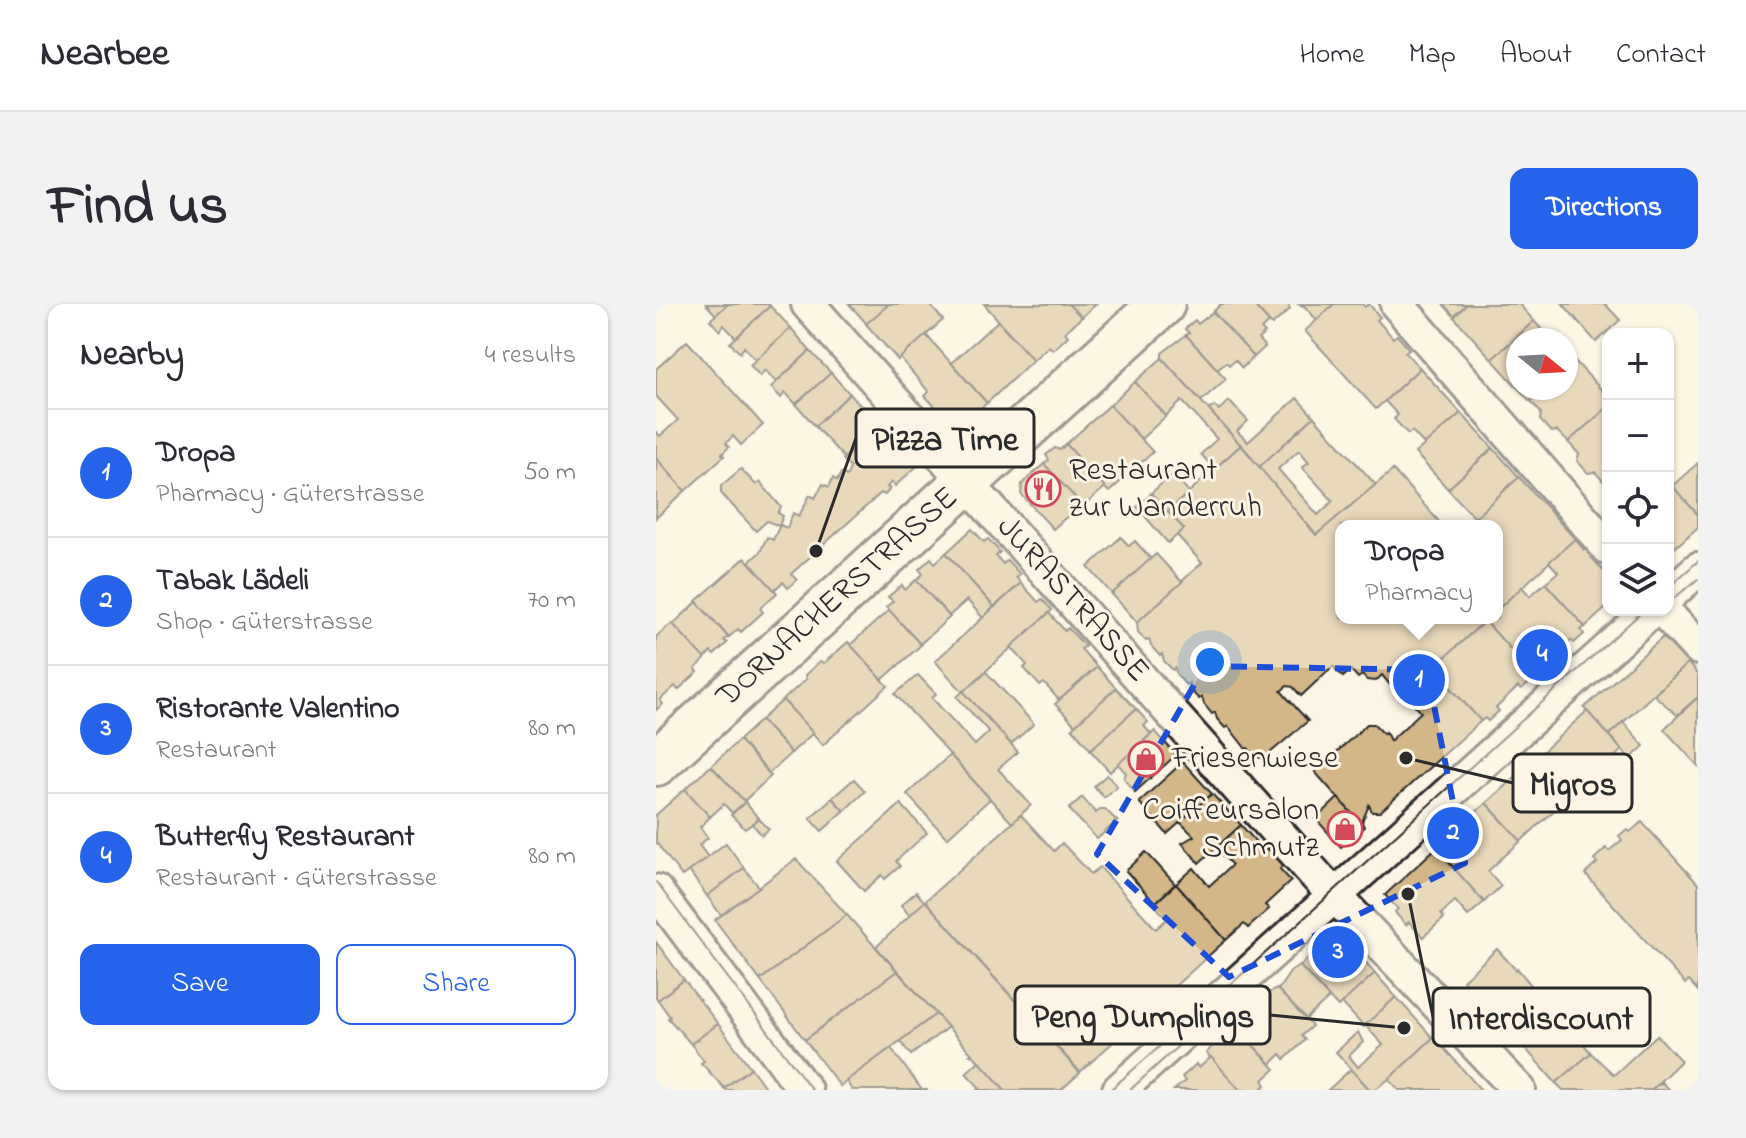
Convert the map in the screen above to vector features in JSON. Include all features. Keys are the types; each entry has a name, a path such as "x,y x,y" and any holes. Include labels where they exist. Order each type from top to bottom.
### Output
{"main road":[{"name":"DORNACHERSTRASSE","path":"656,763 1162,304"}],"street":[{"name":"JURASTRASSE","path":"808,304 1335,897 1519,1090"},
{"path":"1397,304 1605,544"},
{"path":"1674,591 1698,569"},
{"path":"1119,1090 1645,616"},
{"path":"1669,616 1698,648"},
{"path":"656,891 805,1090"}],"highlighted area":[{"path":"1205,666 1427,670 1465,863 1229,977 1097,854"}],"building":[{"path":"706,304 728,304 716,315"},
{"path":"728,304 770,306 736,338 724,325 720,331 710,320"},
{"path":"849,304 889,304 867,324"},
{"path":"889,304 929,304 943,320 898,360 866,324"},
{"path":"984,304 1068,304 1082,317 1065,332 1068,336 1053,350 1049,346 1033,360"},
{"path":"1068,304 1096,304 1082,317"},
{"path":"1221,304 1253,304 1269,322 1261,329 1265,333 1258,339 1265,347 1254,357 1213,312"},
{"path":"1253,304 1288,304 1290,309 1272,325"},
{"path":"1297,304 1334,304 1317,320 1304,306"},
{"path":"1334,304 1362,304 1365,307 1369,304 1380,317 1377,320 1393,338 1397,335 1409,349 1405,352 1420,368 1376,409 1305,331"},
{"path":"1443,304 1467,304 1454,316"},
{"path":"1467,304 1519,304 1534,321 1526,328 1506,328 1506,346 1492,359 1454,317"},
{"path":"1563,304 1605,304 1620,320 1611,328 1602,328 1602,336 1596,342"},
{"path":"770,306 791,328 756,360 744,347 740,353 730,343"},
{"path":"1213,312 1254,357 1242,368 1235,360 1217,369 1186,335 1189,333 1185,329 1195,320 1198,324"},
{"path":"998,321 1033,360 987,403 951,363"},
{"path":"1534,321 1540,328 1526,328"},
{"path":"791,328 810,351 776,382 765,370 760,376 750,365"},
{"path":"926,335 987,403 982,407 986,411 975,422 971,417 961,427 950,414 946,418 925,396 929,392 900,358"},
{"path":"1186,335 1226,379 1201,401 1162,358 1162,353"},
{"path":"687,341 763,425 741,445 733,436 726,443 729,447 722,454 724,456 685,491 656,458 656,432 660,436 678,420 656,396 656,369"},
{"path":"1506,346 1506,375 1492,359"},
{"path":"810,351 831,373 796,404 785,392 781,398 771,387"},
{"path":"1162,358 1241,445 1214,469 1201,454 1217,439 1182,401 1166,416 1135,382"},
{"path":"1578,364 1602,390 1602,412 1568,442 1557,431 1551,432 1540,420 1541,413 1531,401 1578,400"},
{"path":"1420,368 1461,413 1425,445 1412,431 1408,434 1394,419 1398,415 1385,401"},
{"path":"831,373 850,394 815,426 796,404"},
{"path":"1135,382 1166,416 1141,439 1110,405"},
{"path":"850,394 879,426 844,458 815,426"},
{"path":"1297,398 1314,417 1258,468 1209,410 1214,406 1219,410 1229,401 1248,421 1237,431 1248,442"},
{"path":"1110,405 1153,452 1109,492 1066,444"},
{"path":"1602,412 1602,480 1595,472 1588,473 1577,461 1579,454 1568,442"},
{"path":"1461,413 1493,448 1448,489 1415,453"},
{"path":"1314,417 1376,485 1316,535 1258,468","holes":["1299,450 1309,462 1302,467 1333,501 1318,515 1278,469"]},
{"path":"879,426 916,467 895,486 892,482 885,495 881,493 791,574 797,580 788,588 783,582 774,590 749,562 760,552 767,537 773,540 780,525 787,528 793,513 799,516 810,495 815,498 823,484 829,487 833,478 837,481 841,473 847,476 850,468 843,459"},
{"path":"1066,444 1105,487 1083,507 1044,464 1049,460 1046,455"},
{"path":"1241,445 1316,535 1393,470 1438,520 1335,520 1335,624 1481,624 1433,668 1481,721 1380,812 1372,812 1369,805 1362,822 1364,827 1315,772 1367,724 1374,724 1384,734 1386,732 1390,741 1421,712 1403,692 1396,692 1382,675 1376,681 1367,680 1362,675 1358,678 1351,670 1343,677 1333,666 1301,696 1293,687 1287,686 1281,691 1308,721 1264,758 1256,757 1228,726 1225,728 1215,712 1212,714 1202,697 1199,699 1190,690 1189,683 1186,685 1175,668 1173,670 1164,661 1149,639 1146,641 1138,632 1137,622 1202,563 1177,535 1184,529 1167,512"},
{"path":"1493,448 1519,477 1475,518 1448,489"},
{"path":"656,458 685,491 656,518"},
{"path":"1698,463 1698,515 1674,488 1674,484"},
{"path":"1044,464 1081,504 1053,529 1021,494 1022,484"},
{"path":"741,469 756,485 760,482 781,507 778,513 783,516 779,526 767,521 756,531 721,493 721,486"},
{"path":"1173,474 1189,492 1167,512 1151,493"},
{"path":"1519,477 1575,539 1503,605 1503,520 1472,520"},
{"path":"1674,488 1698,515 1698,527 1674,549"},
{"path":"1151,494 1184,529 1168,543 1137,507"},
{"path":"972,529 984,542 988,539 1000,552 996,556 1003,564 1007,560 1020,574 1016,577 1021,583 994,607 946,553"},
{"path":"1121,537 1129,546 1135,541 1151,559 1112,594 1088,567"},
{"path":"1575,539 1584,550 1587,548 1602,569 1602,611 1585,627 1545,583 1558,572 1549,562"},
{"path":"946,553 994,607 983,618 967,600 949,616 916,580 923,574 919,569 931,558 935,563"},
{"path":"1156,554 1182,582 1137,622 1112,594"},
{"path":"745,558 777,593 760,608 763,612 741,632 738,629 729,637 696,601"},
{"path":"916,580 950,617 920,644 886,607 893,601 888,597 902,585 905,590"},
{"path":"1021,583 1038,602 1042,599 1052,610 963,692 935,661"},
{"path":"1545,583 1585,627 1581,630 1584,634 1574,643 1571,640 1547,661 1551,664 1540,674 1537,670 1533,674 1488,624 1503,624 1503,604 1522,587 1530,596"},
{"path":"697,602 728,637 724,640 727,643 714,655 711,652 704,659 673,624"},
{"path":"889,610 921,645 882,680 850,645"},
{"path":"1049,613 1065,631 1068,628 1085,646 1081,649 1097,667 1059,700 1044,683 1040,686 1011,647"},
{"path":"672,623 705,659 695,669 698,672 678,690 675,686 660,700 663,704 656,710 656,637"},
{"path":"1482,624 1488,624 1533,674 1529,677 1532,681 1521,690 1518,687 1496,708 1499,711 1488,721 1485,718 1481,721 1433,668"},
{"path":"1663,637 1688,663 1609,735 1584,708"},
{"path":"848,642 888,686 823,745 783,700 819,662 824,663"},
{"path":"1688,663 1698,675 1698,697 1677,715 1654,695"},
{"path":"1097,667 1116,688 1075,725 1055,704"},
{"path":"986,672 1034,724 1011,744 963,692"},
{"path":"918,675 936,694 932,698 975,745 989,732 957,697 963,691 1018,752 998,769 1031,805 1012,823 895,694"},
{"path":"1116,688 1136,709 1091,750 1072,728"},
{"path":"1698,697 1698,766 1664,729"},
{"path":"783,700 813,733 791,753 761,720"},
{"path":"1136,709 1148,722 1144,726 1151,734 1110,772 1090,750"},
{"path":"1587,711 1622,750 1571,795 1537,757"},
{"path":"761,720 791,753 769,773 739,740"},
{"path":"1623,722 1644,746 1630,759 1609,735"},
{"path":"1155,731 1176,755 1135,792 1118,764"},
{"path":"739,740 771,776 744,801 711,766"},
{"path":"950,755 990,799 947,838 907,794"},
{"path":"1537,757 1571,795 1521,841 1486,803"},
{"path":"1183,762 1212,794 1167,834 1139,802"},
{"path":"711,766 745,802 732,813 724,804 710,817 685,789"},
{"path":"1107,775 1117,786 1104,797 1094,786"},
{"path":"854,779 865,791 844,811 832,798"},
{"path":"685,789 710,817 700,827 708,838 699,845 708,857 682,876 656,842 656,815"},
{"path":"1212,794 1241,825 1199,863 1182,843 1194,836 1180,822"},
{"path":"1082,797 1096,813 1105,809 1117,821 1097,839 1069,809"},
{"path":"832,798 844,811 822,831 810,818"},
{"path":"1338,798 1364,827 1341,847 1316,819"},
{"path":"745,802 759,819 745,829 731,815"},
{"path":"1486,803 1521,841 1488,871 1501,886 1484,902 1436,848"},
{"path":"901,804 927,833 896,861 900,866 885,879 882,875 864,891 837,861"},
{"path":"1021,815 1054,851 1062,843 1091,874 1100,867 1156,929 1167,919 1154,904 1176,884 1226,940 1080,1072 925,901"},
{"path":"759,819 769,829 762,835 752,824"},
{"path":"1642,822 1698,884 1698,991 1689,981 1685,984 1585,874 1597,863 1594,859 1622,840 1619,836"},
{"path":"1241,825 1264,851 1268,848 1284,865 1280,869 1291,881 1265,905 1269,909 1248,928 1244,924 1226,940 1176,884 1194,868 1209,886 1232,865 1216,848"},
{"path":"726,843 744,868 707,896 689,871"},
{"path":"1436,848 1484,902 1468,916 1455,901 1441,914 1444,918 1423,937 1409,922 1406,925 1395,912 1398,909 1385,895"},
{"path":"1146,852 1175,884 1155,903 1126,871"},
{"path":"796,859 847,915 760,980 715,920"},
{"path":"744,868 759,887 721,915 707,896"},
{"path":"916,892 925,902 910,916 901,905"},
{"path":"925,901 1080,1073 1061,1090 1005,1090 970,1055 876,947"},
{"path":"847,915 897,971 805,1040 760,980"},
{"path":"1339,932 1375,973 1338,1007 1300,966 1331,935"},
{"path":"656,942 684,980 658,1000 656,998"},
{"path":"1497,949 1544,1001 1510,1031 1463,980"},
{"path":"1300,966 1329,998 1306,1019 1278,990 1291,971"},
{"path":"897,971 936,1014 840,1086 805,1040"},
{"path":"1375,973 1396,997 1364,1027 1342,1003"},
{"path":"684,980 718,1024 691,1044 668,1018 658,1000"},
{"path":"1277,989 1312,1026 1301,1036 1305,1040 1285,1059 1281,1054 1271,1064 1236,1027 1239,1019 1247,1017 1267,1000 1268,993"},
{"path":"1396,997 1433,1038 1389,1079 1370,1090 1336,1052 1358,1032 1363,1042 1349,1056 1358,1067 1383,1045 1365,1025"},
{"path":"1544,1001 1591,1053 1556,1083 1510,1031"},
{"path":"936,1014 948,1027 911,1055 900,1041"},
{"path":"718,1024 751,1068 724,1088 701,1063 704,1061 691,1044"},
{"path":"1236,1027 1275,1069 1263,1080 1266,1085 1260,1090 1240,1090 1206,1053"},
{"path":"1657,1035 1681,1061 1651,1090 1563,1090 1556,1083 1591,1053 1614,1075"},
{"path":"1434,1037 1481,1090 1399,1090 1389,1079"},
{"path":"891,1048 922,1090 852,1090 846,1081"},
{"path":"1211,1057 1240,1090 1174,1090 1185,1081 1182,1077 1196,1064 1199,1068"},
{"path":"979,1061 1005,1090 978,1090 980,1088 966,1073"},
{"path":"751,1068 767,1090 724,1088"},
{"path":"1351,1069 1370,1090 1328,1090"},
{"path":"1661,1082 1669,1090 1651,1090"}],"tram line":[{"path":"1674,583 1698,561"},
{"path":"1674,598 1698,579"},
{"path":"1110,1090 1637,616"},
{"path":"656,882 812,1090"},
{"path":"1130,1090 1210,1017"}],"place":[{"name":"Restaurant zur Wanderruh","path":"1043,489"},
{"name":"Pizza Time","path":"816,551"},
{"name":"Butterfly Restaurant","path":"1542,655"},
{"name":"Dropa","path":"1419,680"},
{"name":"Migros","path":"1406,758"},
{"name":"Friesenwiese","path":"1146,759"},
{"name":"Coiffeursalon Schmutz","path":"1345,829"},
{"name":"Tabak Lädeli","path":"1453,833"},
{"name":"Interdiscount","path":"1408,894"},
{"name":"Ristorante Valentino","path":"1338,952"},
{"name":"Peng Dumplings","path":"1404,1028"}]}
